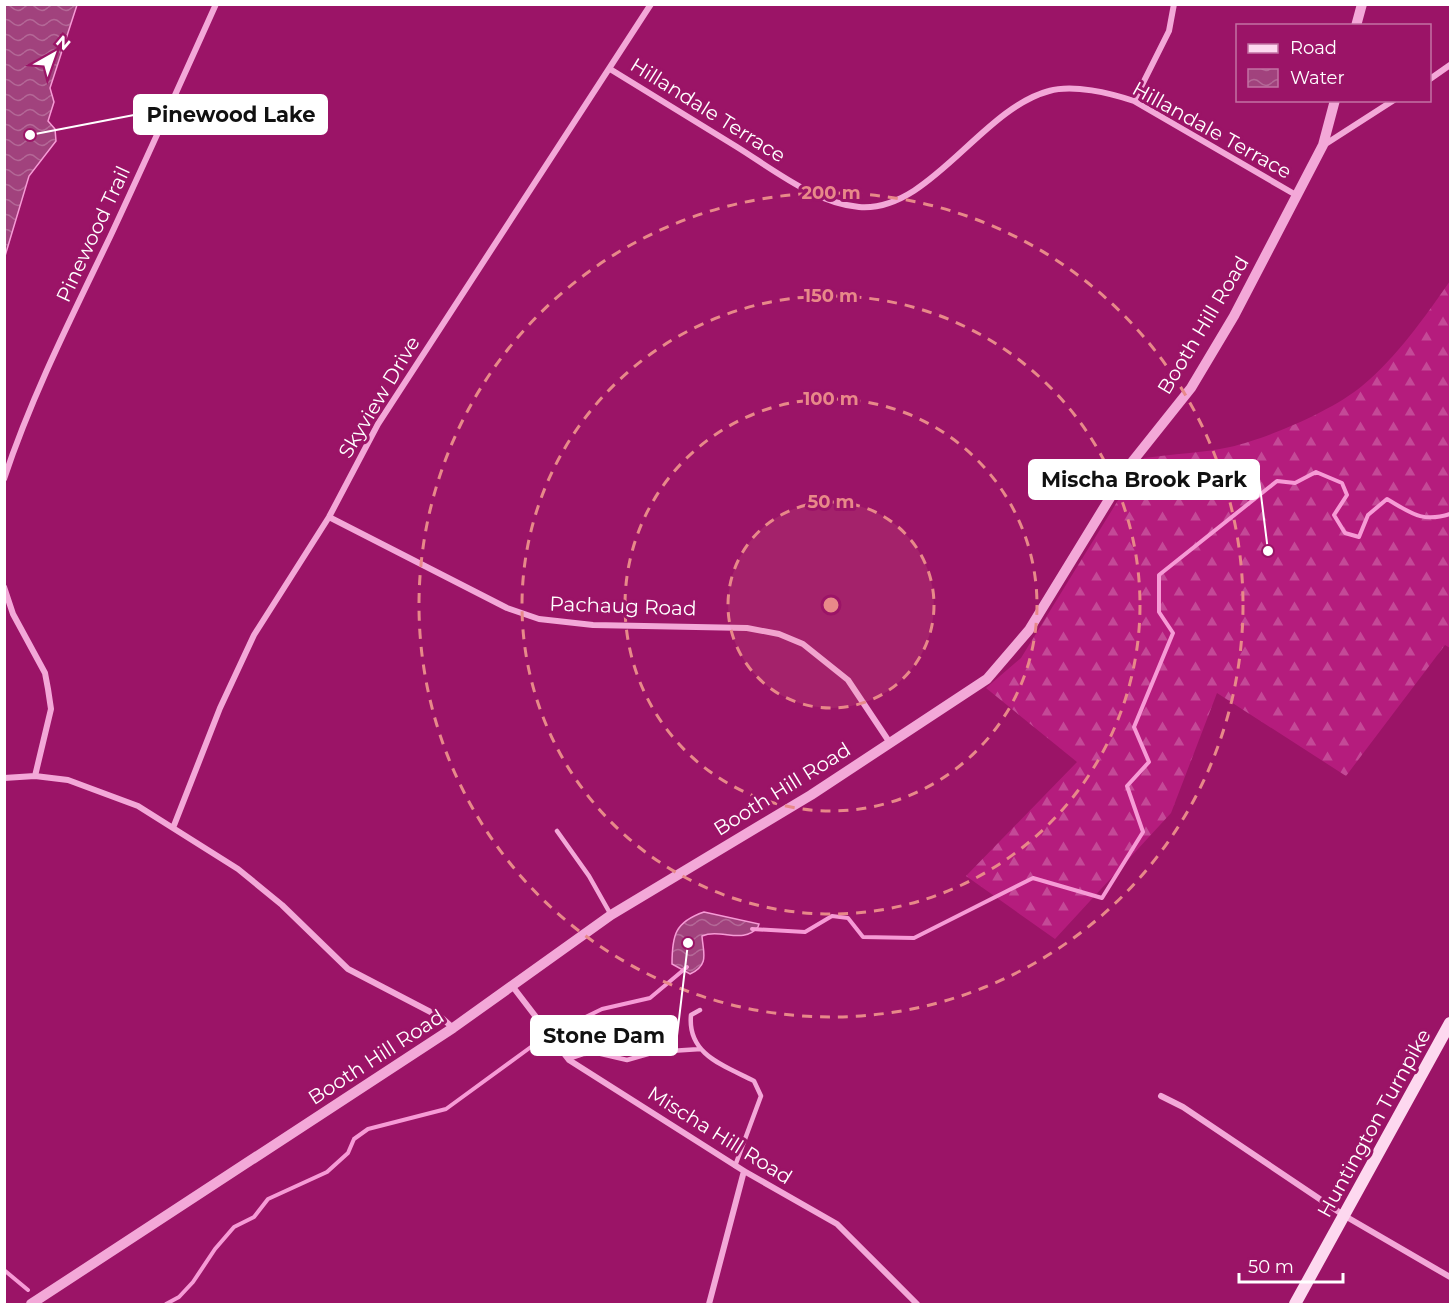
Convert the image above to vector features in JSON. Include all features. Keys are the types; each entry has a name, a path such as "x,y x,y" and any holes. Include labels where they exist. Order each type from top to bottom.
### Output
{"main road":[{"name":"Huntington Turnpike","path":"1295,1305 1450,1023"}],"street":[{"name":"Pinewood Trail","path":"4,479 51,361 216,4"},
{"name":"Skyview Drive","path":"173,828 220,708 254,635 329,517 378,424 651,4"},
{"path":"1134,100 1169,31 1174,4"},
{"path":"1357,24 1362,4"},
{"path":"1431,78 1450,65"},
{"name":"Hillandale Terrace","path":"610,69 798,184 832,201 861,207 890,201 910,193 932,178 1001,116 1050,90 1106,92 1134,100 1296,195"},
{"name":"Booth Hill Road","path":"31,1305 453,1028 611,915 811,795 987,679 1029,630 1132,462 1191,388 1234,316 1323,145 1334,102"},
{"path":"1323,145 1391,102"},
{"name":"Pachaug Road","path":"329,517 507,608 539,619 593,625 747,628 779,634 803,644 848,680 891,743"},
{"path":"4,587 13,614 45,673 48,690 51,709 35,776"},
{"path":"4,778 35,776 68,780 95,788 138,806 238,869 282,905 348,969 442,1018 453,1028"},
{"name":"Mischa Hill Road","path":"513,987 568,1059 735,1166 837,1224 916,1305"},
{"path":"1161,1096 1183,1107 1345,1216 1450,1277"},
{"path":"709,1305 744,1171"}],"lane":[{"path":"557,831 589,876 611,915"},
{"path":"700,1010 691,1016 690,1030 702,1049 711,1059 754,1081 761,1096 735,1166"},
{"path":"568,1059 583,1054 597,1053 627,1060 655,1052 702,1049"}],"green space":[{"path":"1450,281 1450,648 1445,645 1346,776 1217,693 1171,813 1055,939 966,876 1077,762 986,688 1021,658 1144,458 1209,451 1245,443 1281,430 1334,405 1362,386 1387,363"}],"water":[{"path":"5,4 77,5 50,88 54,102 48,121 55,129 56,141 29,176 5,256"},
{"path":"704,912 759,924 746,935 709,934 702,936 703,962 690,974 672,964 674,937 687,920"}],"waterway":[{"path":"752,929 805,932 832,916 848,918 863,937 914,938 1033,878 1102,898 1143,832 1127,786 1149,762 1134,727 1173,633 1159,612 1159,575 1277,481 1295,483 1316,472 1342,483 1347,495 1334,515 1345,533 1359,537 1368,515 1387,499 1424,517 1440,517 1450,514"},
{"path":"561,1029 602,1009 650,998 687,967"},
{"path":"166,1304 179,1297 193,1282 215,1249 234,1227 254,1217 268,1199 327,1172 348,1153 354,1139 368,1129 446,1109 535,1044"},
{"path":"4,1270 28,1290"}],"place":[{"name":"Pinewood Lake","path":"30,135"},
{"name":"Mischa Brook Park","path":"1268,551"},
{"name":"Stone Dam","path":"688,943"}]}
